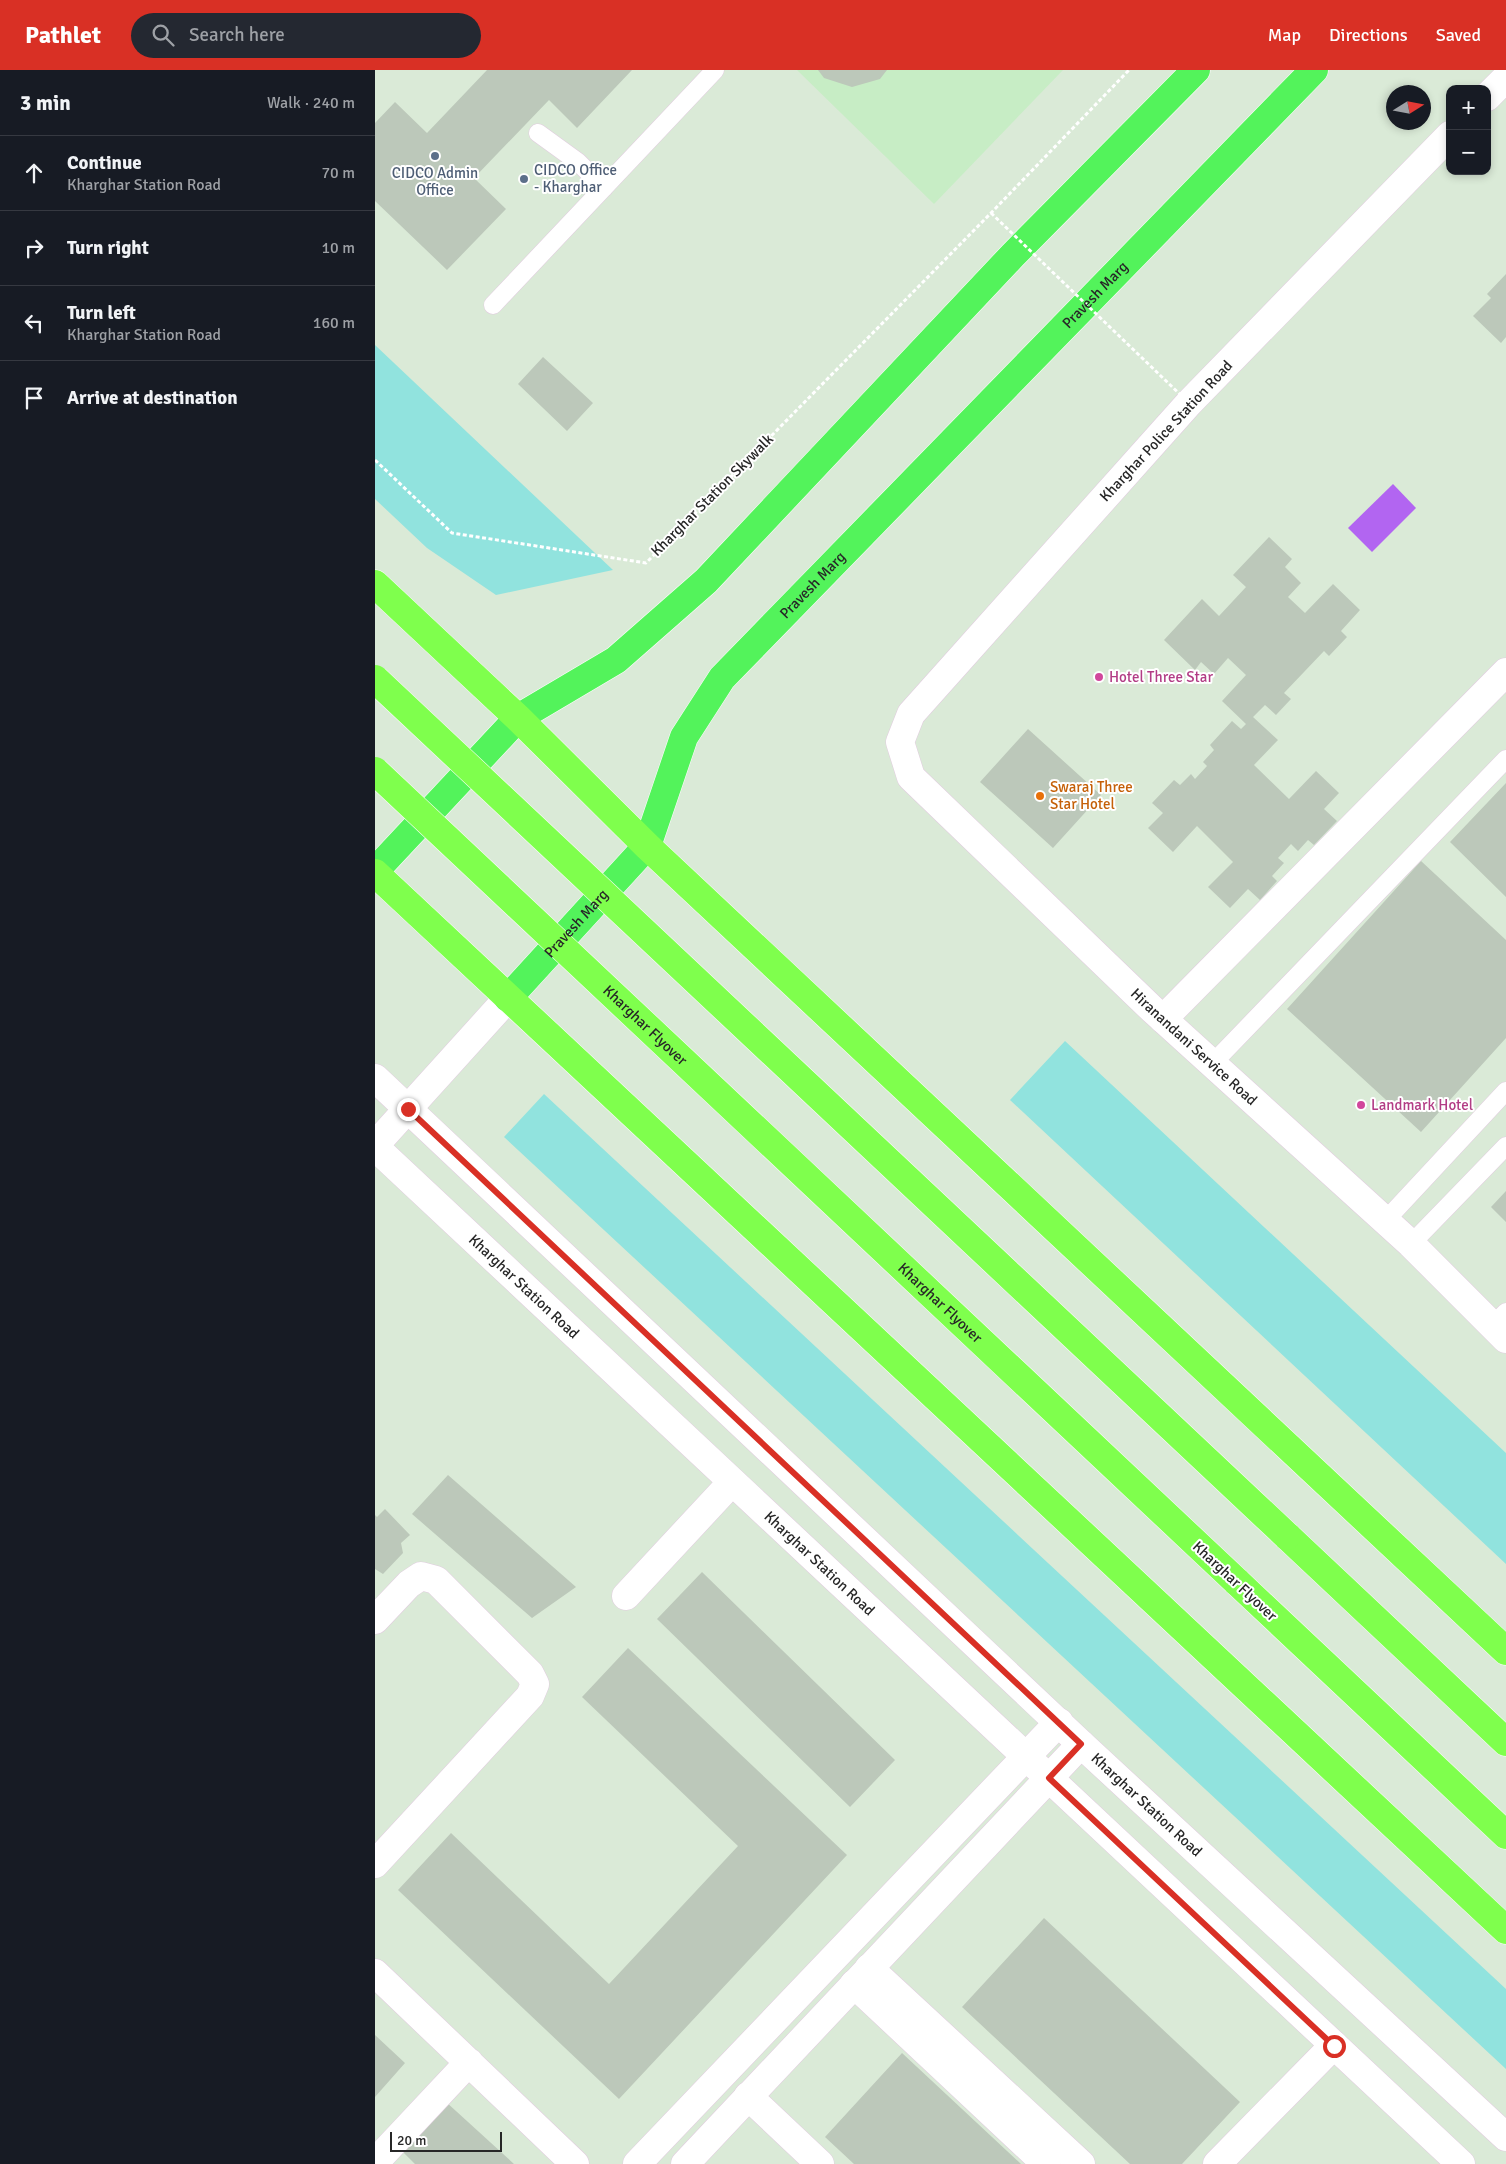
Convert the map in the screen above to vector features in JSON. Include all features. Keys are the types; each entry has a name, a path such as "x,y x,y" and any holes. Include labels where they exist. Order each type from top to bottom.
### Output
{"highway":[{"path":"375,584 518,718 647,846 1506,1651"},
{"path":"375,679 1506,1742"},
{"name":"Kharghar Flyover","path":"375,771 1506,1835"},
{"path":"375,872 1506,1930"}],"main road":[{"path":"375,872 518,718 616,660 706,581 1013,255 1195,70"},
{"name":"Pravesh Marg","path":"508,998 647,846 685,737 722,678 1314,70"}],"street":[{"path":"1491,93 1506,78"},
{"name":"Kharghar Police Station Road","path":"900,742 911,714 1189,404 1446,140"},
{"path":"1163,1019 1506,672"},
{"name":"Hiranandani Service Road","path":"900,742 911,777 1163,1019 1501,1326"},
{"name":"Pravesh Marg","path":"375,1146 508,998"},
{"name":"Kharghar Station Road","path":"375,1078 1081,1744 1506,2138"},
{"name":"Kharghar Station Road","path":"375,1146 1461,2164"},
{"path":"626,1596 732,1482"},
{"path":"375,1620 421,1576 436,1580 530,1674 535,1684 530,1696 375,1864"},
{"path":"637,2164 1059,1722"},
{"path":"685,2164 1081,1744"},
{"path":"375,1973 575,2164"},
{"path":"862,1976 1046,2164"},
{"path":"862,1976 1081,2164"},
{"path":"1217,2164 1334,2046"},
{"path":"381,2158 469,2062"},
{"path":"748,2096 820,2164"}],"lane":[{"path":"493,305 715,70"},
{"path":"539,133 578,162 604,188"},
{"path":"1213,1063 1506,759"},
{"path":"1385,1221 1506,1090"},
{"path":"1411,1244 1506,1146"}],"path":[{"name":"Kharghar Station Skywalk","path":"375,460 452,533 646,563 1129,70"},
{"path":"991,213 1189,404"}],"shaded area":[{"path":"797,70 1063,70 934,204"},
{"path":"375,345 613,570 496,595 427,548 375,499"},
{"path":"1393,484 1416,508 1372,552 1348,528"},
{"path":"1065,1041 1506,1453 1506,1564 1010,1100"},
{"path":"544,1094 1506,1989 1506,2069 504,1137"}],"building":[{"name":"CIDCO Admin Office","path":"487,70 632,70 577,128 549,100 474,178 506,209 447,270 375,201 375,123 395,102 427,133"},
{"path":"818,70 887,70 880,79 852,87 824,78"},
{"path":"1506,274 1506,337 1501,343 1473,316 1491,298 1487,294"},
{"path":"543,357 593,403 567,431 518,384"},
{"path":"1269,537 1292,559 1285,567 1301,583 1288,597 1305,613 1333,584 1360,610 1341,631 1347,637 1329,656 1324,651 1284,693 1291,699 1276,715 1265,705 1253,717 1278,740 1254,765 1289,799 1316,771 1339,793 1324,809 1337,821 1314,845 1308,840 1298,851 1291,844 1278,858 1284,863 1272,876 1277,881 1260,900 1248,889 1230,908 1208,887 1233,862 1197,826 1173,852 1148,828 1163,813 1152,803 1174,780 1180,785 1191,774 1195,779 1207,766 1203,762 1214,750 1210,745 1232,721 1241,729 1246,724 1222,701 1246,675 1228,658 1214,674 1201,662 1195,670 1164,640 1202,599 1219,616 1246,587 1233,575"},
{"path":"1028,729 1101,795 1053,848 980,782"},
{"path":"1506,783 1506,897 1450,842"},
{"path":"1421,861 1506,940 1506,1038 1421,1132 1287,1009"},
{"path":"1506,1191 1506,1222 1491,1207"},
{"path":"448,1475 576,1587 532,1618 412,1514"},
{"path":"385,1509 410,1535 401,1543 403,1553 383,1574 375,1569 375,1515 377,1517"},
{"path":"702,1572 895,1760 850,1807 657,1619"},
{"path":"628,1648 847,1855 619,2099 398,1890 451,1833 609,1984 738,1846 582,1697"},
{"path":"1044,1918 1240,2102 1182,2164 1130,2164 962,2007"},
{"path":"375,2035 405,2063 375,2097"},
{"path":"902,2053 1021,2164 854,2164 825,2137"},
{"path":"445,2101 514,2164 415,2164 401,2150"}],"place":[{"name":"CIDCO Admin Office","path":"435,156"},
{"name":"CIDCO Office - Kharghar","path":"524,179"},
{"name":"Hotel Three Star","path":"1099,677"},
{"name":"Swaraj Three Star Hotel","path":"1040,796"},
{"name":"Landmark Hotel","path":"1361,1105"}],"route":[{"path":"408,1109 1081,1744 1049,1778 1334,2046"}]}
